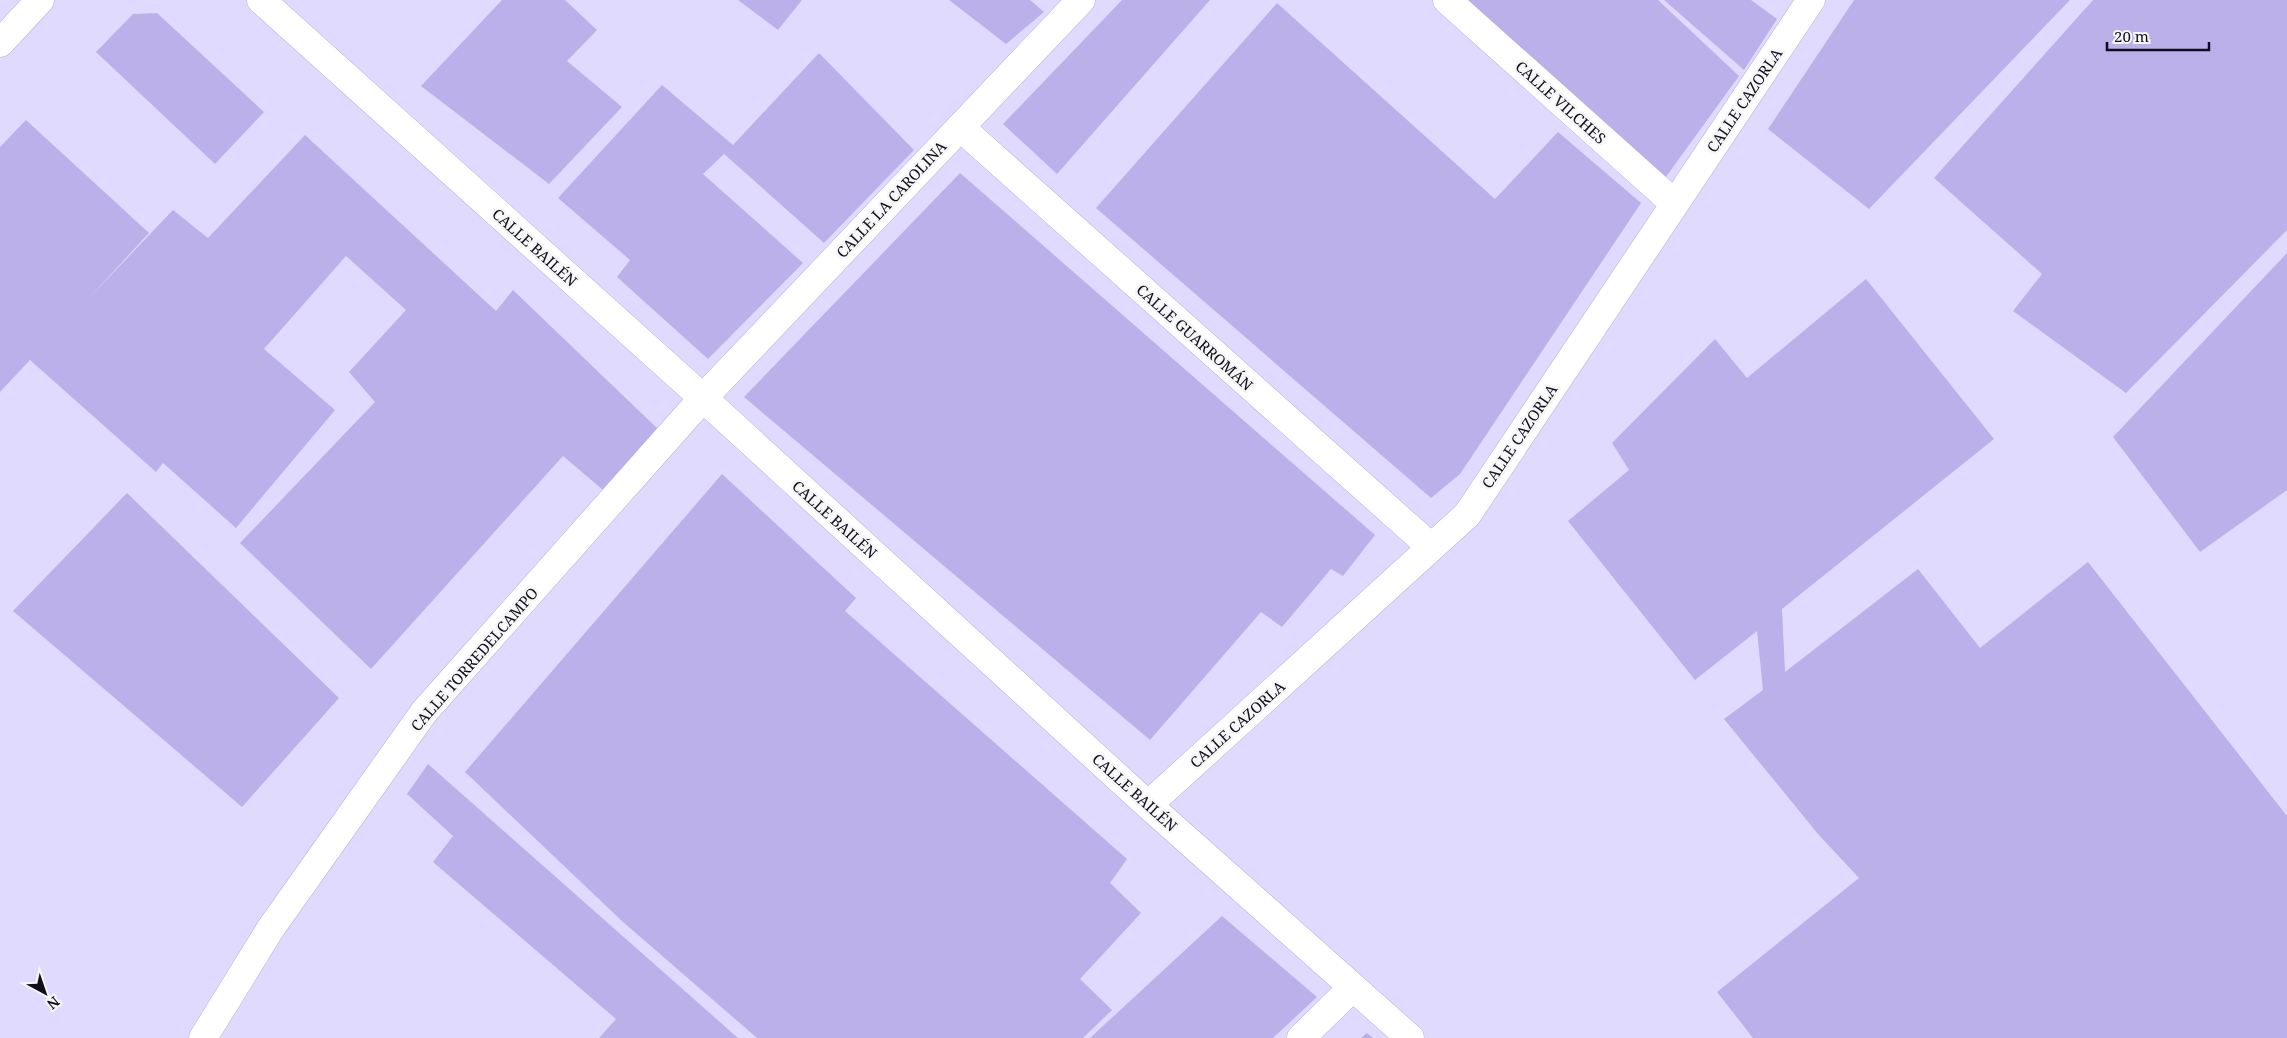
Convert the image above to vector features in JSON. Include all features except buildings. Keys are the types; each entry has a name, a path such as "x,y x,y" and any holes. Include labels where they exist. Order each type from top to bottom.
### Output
{"street":[{"path":"0,43 40,0"},
{"name":"CALLE BAILÉN","path":"261,0 703,398 1148,805 1410,1038"},
{"name":"CALLE LA CAROLINA","path":"703,398 1081,0"},
{"name":"CALLE VILCHES","path":"1447,0 1675,204"},
{"name":"CALLE CAZORLA","path":"1148,805 1466,515 1811,0"},
{"name":"CALLE GUARROMÁN","path":"960,127 1431,547"},
{"name":"CALLE TORREDELCAMPO","path":"203,1038 271,928 424,712 703,398"},
{"path":"1301,1038 1352,988"}],"shaded area":[{"path":"0,0 2287,0 2287,1038 0,1038"}]}
